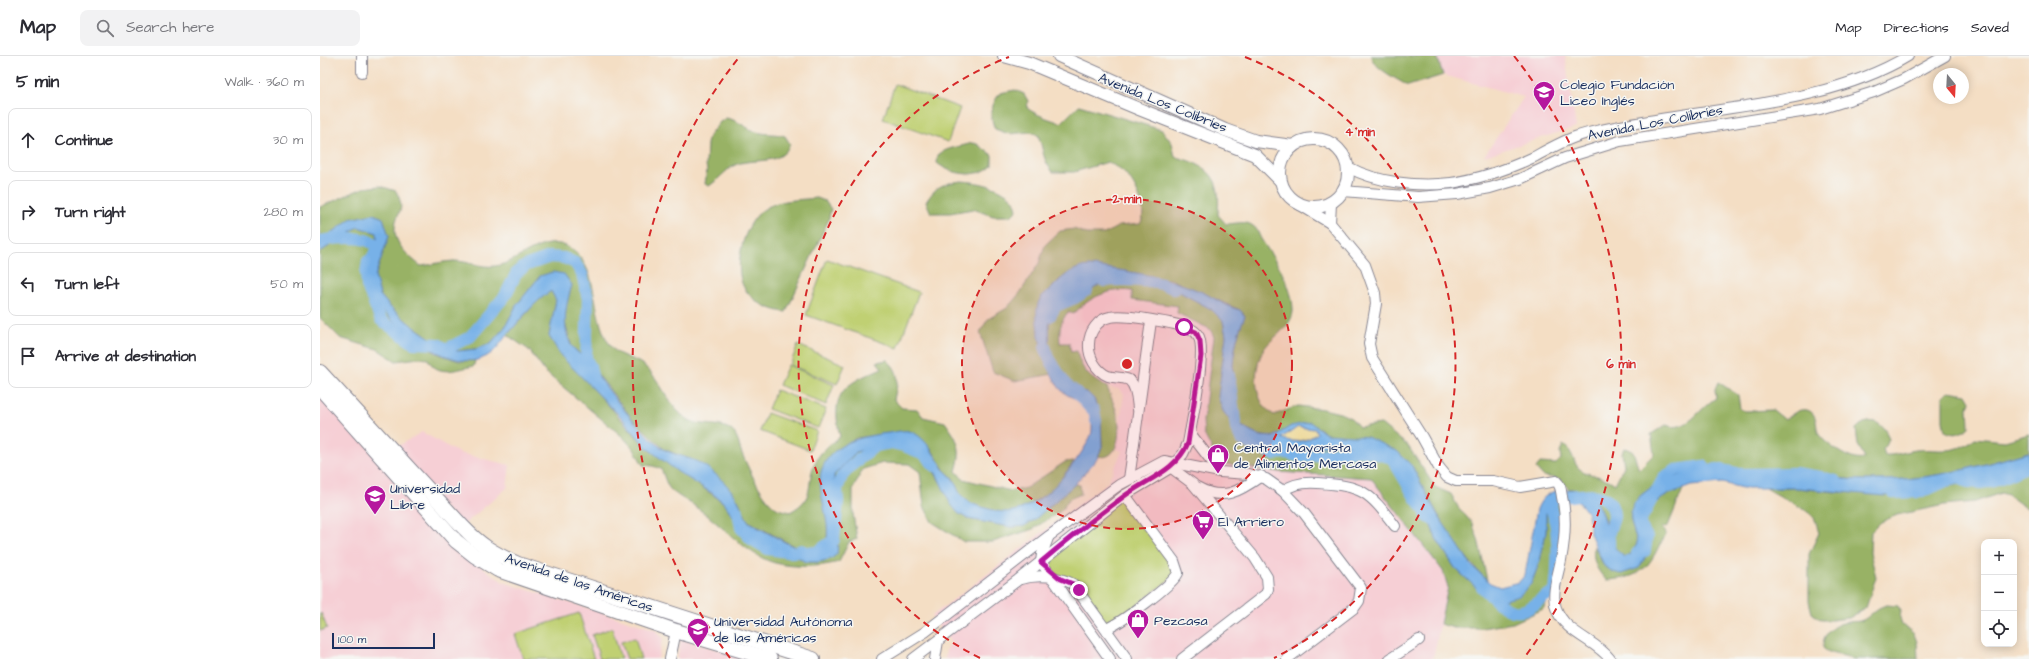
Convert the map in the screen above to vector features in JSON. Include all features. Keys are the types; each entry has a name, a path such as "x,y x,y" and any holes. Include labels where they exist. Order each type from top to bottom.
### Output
{"highway":[{"name":"Avenida de las Américas","path":"320,372 478,543 490,551 518,564 813,659"},
{"name":"Avenida de las Américas","path":"320,388 456,541 475,556 498,570 676,631 770,659"}],"main road":[{"name":"Avenida Los Colibríes","path":"1004,56 1029,63 1139,109 1256,155 1280,180"},
{"name":"Avenida Los Colibríes","path":"1059,56 1225,130 1256,140 1293,146"},
{"path":"1312,139 1326,142 1339,149 1348,167 1348,175 1343,191 1331,203 1320,207 1308,207 1297,203 1290,197 1280,180 1282,161 1293,146 1302,141 1312,139"}],"street":[{"path":"362,56 362,72"},
{"name":"Avenida Los Colibríes","path":"1348,167 1358,173 1395,182 1438,184 1473,179 1532,158 1574,137 1625,125 1788,99 1840,85 1893,65 1908,56"},
{"name":"Avenida Los Colibríes","path":"1343,191 1418,197 1457,194 1490,188 1520,179 1565,158 1620,141 1820,109 1874,92 1904,79 1945,56"},
{"path":"1297,203 1330,223 1365,265 1375,293 1376,304 1369,344 1372,358 1422,437 1438,466 1447,477 1456,481 1493,481 1520,487 1556,481 1560,484 1564,504 1566,530 1555,592 1556,608 1563,622 1604,650 1610,659"},
{"path":"1330,223 1331,203"},
{"path":"918,657 1125,495 1183,454 1190,433 1201,356 1200,341 1196,332 1191,329 1151,321 1109,317 1097,324 1089,338 1090,353 1096,366 1108,375 1129,380 1135,390 1138,409"},
{"path":"1129,479 1151,321"},
{"path":"1190,433 1220,472"},
{"path":"1170,464 1193,484 1255,558 1267,577 1268,589 1266,594 1251,607 1182,659"},
{"path":"882,659 925,632 1049,536 1129,479 1170,464 1220,472 1261,476 1283,491 1304,513 1348,568 1361,588 1362,594 1354,608 1294,656 1287,659"},
{"path":"1193,484 1214,493 1234,494 1261,476"},
{"path":"1283,491 1292,485 1304,483 1349,485 1373,498 1395,526"},
{"path":"1106,629 1116,624 1174,580 1178,574 1174,560 1125,495 1107,494"},
{"path":"1041,562 1042,554 1049,536"},
{"path":"1041,562 1057,578 1110,659"},
{"path":"1018,580 1034,576 1057,578 1073,584 1079,590 1127,659"},
{"path":"993,580 1002,592"},
{"path":"953,610 962,622"},
{"path":"670,659 676,631"},
{"path":"918,657 925,632"},
{"path":"1390,659 1419,640"},
{"path":"935,659 938,641"}],"shaded area":[{"name":"Colegio Fundación Liceo Inglés","path":"1437,56 1565,56 1576,127 1484,156 1524,97 1443,75"},
{"name":"Central Mayorista de Alimentos Mercasa","path":"1109,291 1132,291 1132,301 1178,306 1177,313 1210,329 1279,472 1371,478 1443,571 1448,587 1433,659 945,659 946,649 951,643 932,616 1107,483 1114,469 1122,451 1116,449 1124,394 1119,389 1107,387 1090,378 1083,368 1078,355 1071,352 1060,343 1059,330 1062,319 1068,311 1073,314 1083,304 1096,296"},
{"name":"Universidad Libre","path":"320,394 471,559 503,582 654,629 663,638 658,659 320,659"},
{"path":"422,432 459,453 510,465 507,488 462,526 394,454 400,445"},
{"name":"Universidad Autónoma de las Américas","path":"681,639 751,659 677,659"}],"green space":[{"path":"1371,56 1437,56 1443,75 1408,86 1376,65"},
{"path":"895,84 960,108 948,142 883,119"},
{"path":"1015,90 1024,94 1028,101 1027,108 1039,115 1061,123 1079,105 1162,130 1172,143 1175,157 1196,164 1209,173 1216,185 1218,196 1218,215 1226,224 1247,223 1256,228 1282,273 1290,292 1293,311 1292,317 1281,332 1264,349 1260,357 1256,376 1258,394 1267,410 1274,415 1298,406 1323,409 1340,413 1351,418 1359,427 1381,424 1408,446 1435,487 1451,494 1458,507 1472,523 1478,539 1487,580 1475,568 1454,540 1436,511 1412,466 1334,435 1326,434 1320,428 1291,426 1273,437 1261,436 1239,425 1234,397 1233,370 1236,343 1245,316 1240,310 1170,279 1060,279 1042,296 1038,327 1041,346 1053,374 1015,381 993,372 980,332 988,319 1007,308 1020,293 1039,263 1045,245 1060,231 1074,229 1087,234 1104,234 1119,226 1140,224 1143,213 1138,193 1131,181 1124,173 1108,162 1074,172 1053,172 1049,168 1045,159 1038,135 1031,132 1009,134 995,129 992,119 992,110 995,102 1000,93"},
{"path":"726,118 734,120 758,132 785,136 790,144 786,151 773,159 740,163 733,166 709,186 705,184 707,170 707,144 709,136 720,122"},
{"path":"972,143 977,144 992,155 992,165 980,172 965,174 957,173 937,163 938,155 942,152"},
{"path":"961,181 974,182 1001,190 1013,199 1017,210 1011,216 993,216 973,209 950,213 931,213 926,202 933,192 949,183"},
{"path":"380,186 396,191 401,207 396,222 395,234 403,250 421,266 454,261 485,266 495,266 504,264 548,244 566,246 577,254 585,265 590,277 599,319 604,333 613,349 639,362 650,371 676,409 689,420 700,424 725,427 735,434 740,449 756,483 772,505 778,509 790,512 804,501 809,490 816,461 826,448 840,437 837,422 837,410 839,400 843,392 849,385 882,368 877,362 887,360 895,369 897,374 894,400 902,408 917,409 923,417 945,422 953,434 959,450 956,471 963,479 1011,491 1026,488 1065,462 1074,461 1056,486 1046,494 1027,506 1012,513 1004,513 978,506 968,502 960,496 954,479 945,471 932,450 921,438 909,431 856,438 830,456 827,541 822,548 816,552 805,552 748,521 736,497 703,465 664,449 631,417 586,359 572,347 565,323 566,305 572,285 540,276 516,306 505,327 491,343 476,349 458,351 446,349 410,324 391,308 380,295 375,277 389,236 383,218 373,214 320,242 320,207 363,188"},
{"path":"817,198 825,201 831,209 828,221 786,312 760,304 749,295 745,289 740,274 739,264 743,242 747,231 759,214 772,205 784,201"},
{"path":"358,227 378,233 377,247 368,261 366,273 402,330 436,353 459,361 475,360 474,366 448,371 437,369 428,359 419,358 396,361 377,349 340,338 320,318 320,252"},
{"path":"827,259 919,292 898,348 806,315"},
{"path":"1121,280 1157,283 1174,289 1211,309 1223,321 1226,336 1220,384 1223,411 1236,429 1252,444 1261,449 1287,453 1342,443 1390,461 1420,499 1436,538 1455,568 1483,594 1493,598 1531,584 1540,561 1546,532 1546,513 1553,499 1559,496 1566,530 1550,596 1543,609 1513,623 1482,628 1454,628 1440,624 1448,587 1443,571 1371,478 1279,472 1219,463 1204,434 1203,421 1214,337 1210,329 1177,313 1178,306 1132,300 1132,291 1123,290 1107,292 1093,298 1073,314 1068,312 1063,319 1061,326 1060,343 1069,343 1071,352 1077,351 1078,357 1087,373 1096,381 1107,387 1119,421 1117,443 1113,452 1104,457 1098,456 1102,447 1101,419 1094,399 1087,392 1071,390 1065,384 1049,358 1049,325 1056,306 1089,292 1103,282"},
{"path":"551,291 556,300 549,336 582,376 647,448 724,503 741,528 756,542 784,557 798,557 805,562 819,562 839,531 834,504 834,475 856,452 875,446 891,443 916,446 924,454 958,513 968,519 1011,527 1024,526 1034,520 1075,484 1080,485 1081,494 1069,499 1062,510 1033,529 993,542 964,542 932,522 924,506 920,472 909,464 883,463 863,469 853,489 853,514 857,539 849,542 839,562 815,566 783,565 775,563 755,554 697,507 672,491 667,484 661,469 643,465 634,449 623,437 545,372 529,350 507,335 540,298"},
{"path":"798,345 845,365 837,384 790,365"},
{"path":"788,365 834,385 826,405 779,385"},
{"path":"1718,382 1738,395 1740,409 1745,411 1773,410 1784,419 1800,410 1807,410 1811,412 1814,415 1820,436 1841,453 1855,459 1865,458 1858,445 1856,429 1866,422 1876,422 1884,428 1887,433 1889,439 1883,449 1885,455 1893,455 1916,450 1947,450 1967,444 1975,438 2005,441 2029,434 2029,452 1956,471 1919,478 1858,480 1790,476 1766,478 1718,469 1696,471 1654,486 1635,502 1631,516 1637,544 1631,554 1625,557 1614,549 1604,516 1573,489 1569,489 1560,479 1543,476 1536,468 1540,463 1556,464 1561,459 1560,453 1563,445 1570,451 1576,465 1581,470 1607,479 1615,484 1624,466 1622,453 1624,448 1631,450 1639,469 1654,454 1651,434 1666,425 1674,427 1687,423 1716,398 1715,389"},
{"path":"776,390 826,409 818,428 768,409"},
{"path":"1949,391 1966,394 1970,401 1968,408 1969,427 1957,434 1945,431 1943,420 1943,396"},
{"path":"767,413 817,431 810,450 760,431"},
{"path":"2029,471 2029,506 2026,508 2008,495 2001,493 1975,502 1944,505 1897,515 1881,522 1871,532 1870,553 1876,577 1866,608 1849,618 1831,620 1821,620 1812,613 1809,601 1809,554 1819,533 1815,520 1811,514 1766,488 1798,488 1836,492 1909,493"},
{"path":"1683,489 1668,526 1662,528 1666,533 1664,538 1648,564 1643,569 1631,576 1606,580 1594,560 1594,546 1604,566 1649,551 1639,523 1648,510 1657,501"},
{"path":"1125,495 1178,573 1106,629 1079,590 1061,579 1041,562"},
{"path":"1887,605 1898,606 1901,611 1900,618 1902,624 1914,634 1917,642 1918,659 1853,659 1830,653 1823,648 1825,638 1833,627 1843,623 1864,620 1878,608"},
{"path":"321,613 327,628 320,631 320,614"},
{"path":"579,613 594,659 523,659 515,634"},
{"path":"612,628 621,659 600,659 592,635"},
{"path":"635,638 641,659 627,659 621,642"}],"sand":[{"path":"1298,427 1315,429 1317,433 1305,440 1300,441 1290,441 1281,438"}],"water":[{"path":"373,214 383,218 389,236 375,276 380,295 391,308 410,324 446,349 458,351 476,349 491,343 505,327 516,306 540,276 553,272 564,274 572,285 566,308 565,322 571,345 588,362 630,417 659,446 675,454 698,462 718,476 735,495 749,522 778,539 808,553 820,550 825,544 827,535 827,524 820,478 822,469 833,452 850,442 859,439 900,431 912,432 918,435 930,448 943,469 954,480 964,498 973,504 1000,512 1014,511 1028,506 1041,498 1067,473 1091,436 1092,418 1086,404 1063,392 1058,386 1049,368 1038,330 1037,307 1041,297 1061,279 1078,268 1089,266 1130,272 1171,281 1202,292 1225,305 1240,310 1245,316 1236,343 1233,370 1234,397 1239,425 1261,436 1273,437 1291,426 1310,422 1326,434 1367,437 1397,451 1412,466 1437,514 1472,566 1490,583 1500,587 1519,582 1525,575 1537,509 1546,495 1557,491 1578,490 1590,496 1597,504 1610,539 1616,549 1625,557 1631,554 1637,544 1631,516 1635,502 1654,486 1695,471 1718,469 1766,478 1790,476 1881,480 1919,478 1956,471 2029,452 2029,471 1998,478 1885,496 1798,488 1742,488 1722,483 1691,486 1669,494 1649,507 1639,523 1649,551 1639,568 1621,574 1613,572 1604,566 1590,533 1590,523 1587,512 1575,497 1559,497 1553,499 1546,513 1546,532 1540,561 1531,584 1519,596 1505,600 1493,598 1483,594 1455,568 1436,538 1420,499 1390,461 1342,443 1287,453 1261,449 1252,444 1236,429 1223,411 1218,397 1226,336 1223,321 1211,309 1174,289 1157,283 1121,280 1103,282 1089,292 1056,306 1049,325 1050,358 1065,384 1071,390 1087,392 1094,399 1101,419 1102,447 1097,459 1075,484 1034,520 1024,526 1011,527 968,519 958,513 950,503 938,477 924,454 916,446 891,443 875,446 856,452 834,475 834,504 839,531 837,554 831,559 819,562 805,562 798,557 784,557 776,554 756,542 741,528 724,503 712,493 678,472 647,448 622,418 561,356 549,336 556,300 551,291 533,305 492,353 485,357 471,361 453,358 435,351 399,327 373,298 367,285 366,275 368,266 377,246 377,233 358,227 320,252 320,242 350,219","holes":["1298,427 1315,429 1317,433 1305,440 1290,441 1281,438"]}],"waterway":[{"path":"320,241 350,238 366,240 377,247 372,259 368,261 366,273 367,286 381,320 413,343 438,344 446,349 470,337 505,296 517,272 527,265 550,257 564,258 575,263 582,274 588,299 586,359 590,366 593,380"},
{"path":"1104,281 1129,280 1150,282 1174,289"},
{"path":"1050,316 1056,306 1075,298 1087,290"},
{"path":"1045,347 1049,358 1065,384 1076,392 1090,408 1094,410 1096,421"},
{"path":"1229,375 1236,429 1242,440 1273,454 1287,453 1300,457 1366,451 1392,458 1427,516 1433,520"},
{"path":"738,512 741,528 751,539 768,549 794,553 801,550 808,553 817,552 834,540 838,501 837,489 842,476 851,466 875,446 891,443 904,446 924,454 935,466"},
{"path":"1637,553 1645,551 1647,537 1639,523 1664,477 1676,470 1704,466 1706,470 1718,469 1742,474 1795,473 1836,481"},
{"path":"1893,493 1922,492 1946,481 1959,478 1968,482 1981,483 1994,481 2029,466"},
{"path":"1482,587 1499,604 1512,611 1526,610 1541,599 1555,592 1557,571 1557,536 1550,506 1553,499 1590,495 1599,496 1607,500 1612,506 1614,516 1609,531 1609,549"}],"place":[{"name":"Colegio Fundación Liceo Inglés","path":"1544,112"},
{"name":"Central Mayorista de Alimentos Mercasa","path":"1218,474"},
{"name":"Universidad Libre","path":"375,516"},
{"name":"El Arriero","path":"1203,540"},
{"name":"Pezcasa","path":"1138,640"},
{"name":"Universidad Autónoma de las Américas","path":"698,648"}],"route":[{"path":"1079,590 1073,584 1061,579 1041,562 1125,495 1170,468 1183,454 1188,443 1192,423 1201,348 1196,332 1184,327"}]}
